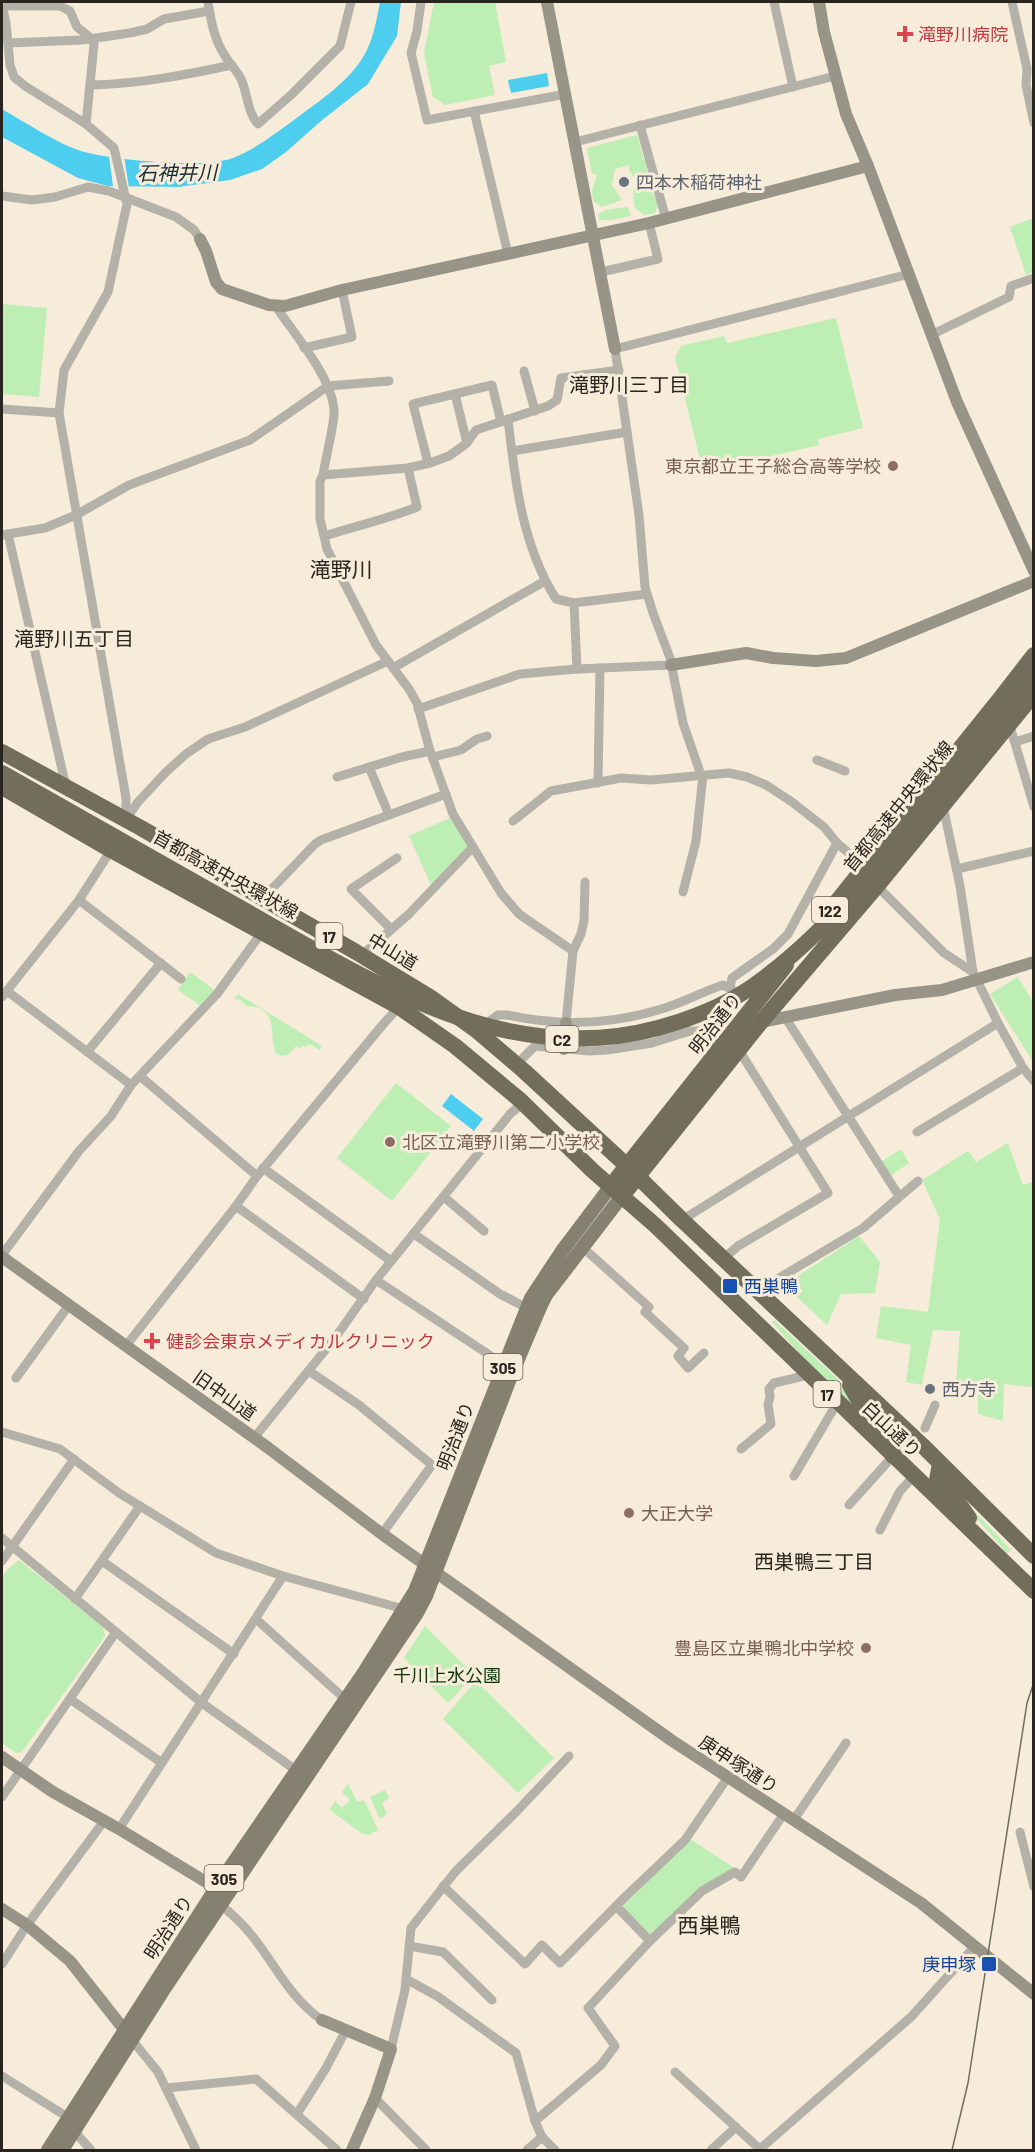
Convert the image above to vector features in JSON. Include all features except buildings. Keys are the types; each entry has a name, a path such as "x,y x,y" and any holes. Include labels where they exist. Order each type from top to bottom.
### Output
{"highway":[{"name":"明治通り","path":"632,1171 739,1050 761,1013 865,867 1034,655"},
{"name":"首都高速中央環状線","path":"2,772 418,1000 502,1027 552,1035 592,1036 638,1029 688,1016 740,991 781,961 806,939 880,862 1034,670"},
{"name":"明治通り","path":"617,1191 722,1047 761,1013 877,886 1034,694"},
{"name":"中山道","path":"2,752 263,898 430,997 476,1030 517,1064 632,1171"},
{"name":"17","path":"2,787 111,850 399,1007 455,1046 523,1103"},
{"name":"白山通り","path":"523,1103 1034,1591"},
{"name":"白山通り","path":"632,1171 923,1446 1034,1556"},
{"path":"843,1371 862,1406 890,1432 893,1456"},
{"path":"940,1464 937,1480 958,1502 988,1546"}],"main road":[{"name":"明治通り","path":"219,1896 417,1613 430,1568 508,1368 531,1298 562,1251 617,1191"},
{"name":"明治通り","path":"508,1368 546,1295 617,1191"},
{"name":"明治通り","path":"48,2151 71,2125 297,1771 430,1568"},
{"name":"明治通り","path":"62,2151 71,2125"}],"street":[{"path":"8,43 92,39 130,33 147,29 164,19 209,6 214,35 225,56 240,76 246,89 252,118 258,124 340,46 351,2"},
{"path":"421,2 411,53 427,120 566,94"},
{"path":"547,2 619,370 639,515 647,594 670,658 685,732 702,775 696,841 683,892"},
{"path":"774,2 793,87"},
{"path":"819,2 846,114 957,402 1033,570"},
{"path":"1012,2 1027,69 1026,86 1034,123"},
{"path":"86,124 94,44 92,39 77,27 70,11 60,6 2,5 10,65 14,77 25,87 86,124 114,148 127,204 108,292 64,370 59,413 126,798 126,820"},
{"path":"91,85 141,82 184,76 232,65"},
{"path":"575,142 835,76"},
{"path":"474,111 508,254"},
{"path":"640,125 666,219"},
{"path":"2,196 32,200 54,197 88,187 124,193 176,217 194,230 206,251 216,282 222,289 274,305 285,306 299,304 342,290 666,219 867,166"},
{"path":"601,272 658,259 649,223"},
{"path":"615,349 909,274"},
{"path":"931,335 1010,297 1011,286 1034,278"},
{"path":"304,348 352,337 342,290"},
{"path":"274,305 328,386 334,413 320,481 320,519 327,549 338,573 376,645 409,688 453,814 501,893 519,914 573,951"},
{"path":"323,475 408,468 448,456 467,443 476,430 548,406 557,400 561,378 619,370"},
{"path":"524,371 534,411"},
{"path":"66,787 5,534 45,528 76,515 129,485 250,440 328,386 389,381"},
{"path":"428,463 413,404 492,385 512,451 525,530 545,581 556,599 574,603 647,594"},
{"path":"454,394 467,443"},
{"path":"2,409 59,413"},
{"path":"512,451 627,432"},
{"path":"325,536 393,517 417,507 408,468"},
{"path":"418,709 520,674 671,665 746,653 773,658 816,660 846,658 1034,580"},
{"path":"126,820 138,802 166,772 208,739 245,727 390,664 545,581"},
{"path":"574,603 577,669"},
{"path":"598,783 600,668"},
{"path":"1009,723 1034,807"},
{"path":"337,777 402,757 461,750 477,739 487,736"},
{"path":"1015,742 1034,736"},
{"path":"817,760 845,771"},
{"path":"369,767 389,815"},
{"path":"513,821 551,791 621,778 651,780 729,773 766,785 792,802 824,827 837,843 865,867"},
{"path":"263,898 315,844 333,834 446,794"},
{"path":"943,805 957,869 975,975 1023,1068 1034,1080"},
{"path":"730,987 732,978 773,949 788,934 837,843"},
{"path":"362,955 390,928 409,914 473,847"},
{"path":"111,850 79,900 4,994 131,1084"},
{"path":"957,869 1034,851"},
{"path":"390,928 351,889 397,858"},
{"path":"564,1049 573,951 584,921 585,882"},
{"path":"877,886 944,953 975,975"},
{"path":"79,900 181,979"},
{"path":"2,1257 79,1151 111,1116 131,1084 218,994 262,932"},
{"path":"87,1052 161,963"},
{"path":"476,1030 498,1016 566,1023 613,1021 658,1010 723,985 730,987 761,1013 785,1017 895,995 942,990 975,975 1034,963"},
{"path":"125,1347 260,1172 399,1007"},
{"path":"658,1010 671,1036"},
{"path":"785,1017 899,1196"},
{"path":"682,1220 998,1023"},
{"path":"517,1064 535,1046 607,1050 699,1031 722,1047"},
{"path":"723,1259 738,1246 828,1193 739,1050"},
{"path":"918,1132 1023,1068"},
{"path":"140,1076 260,1172 391,1262"},
{"path":"254,1438 309,1371 376,1280 510,1114 523,1103"},
{"path":"760,1292 774,1281 863,1228 918,1180"},
{"path":"444,1197 484,1231"},
{"path":"236,1206 364,1299"},
{"path":"414,1234 500,1294 527,1308"},
{"path":"589,1253 649,1307 645,1312 684,1348 678,1356 688,1368 704,1353"},
{"name":"旧中山道","path":"2,1257 430,1568"},
{"path":"376,1280 508,1368"},
{"path":"16,1378 69,1305"},
{"path":"309,1371 359,1405 432,1465 382,1534"},
{"path":"741,1449 771,1424 768,1404 769,1389 774,1383 808,1375"},
{"path":"794,1476 837,1403"},
{"path":"925,1428 935,1405"},
{"path":"2,1432 60,1449 119,1493 216,1553 283,1576 404,1609"},
{"path":"849,1505 893,1456"},
{"path":"2,1561 74,1459"},
{"path":"880,1530 900,1491 914,1476"},
{"path":"75,1599 140,1506"},
{"path":"2,1538 202,1703 297,1771"},
{"path":"102,1561 234,1654"},
{"name":"庚申塚通り","path":"430,1568 671,1740 921,1903 1032,1989"},
{"path":"119,1829 283,1576"},
{"path":"256,1619 345,1700"},
{"path":"2,1797 116,1632"},
{"path":"70,1699 162,1763"},
{"path":"535,2121 601,2065 615,2046 588,2008 650,1941 702,1891 735,1872 741,1877 846,1743"},
{"path":"352,2151 375,2098 391,2049 406,1979 411,1929 443,1886 569,1756"},
{"path":"2,1757 20,1771 119,1829 219,1896 253,1937 285,1985 322,2020 391,2049"},
{"path":"443,1886 525,1964 542,1945 560,1963 685,1840 728,1777"},
{"path":"2,1964 27,1925 104,1821"},
{"path":"1020,1832 1034,1887"},
{"path":"616,1906 650,1941"},
{"path":"2,1909 27,1925 70,1961 158,2072 196,2151"},
{"path":"409,1946 443,1952 492,2000"},
{"path":"675,2072 761,2150 911,2017 975,1946"},
{"path":"406,1979 437,1996 516,2054 535,2121 542,2137 555,2151"},
{"path":"297,2114 327,2068 346,2030"},
{"path":"2,2076 71,2125 91,2151"},
{"path":"167,2088 256,2079 337,2151"},
{"path":"375,2098 426,2151"},
{"path":"711,2151 736,2127"},
{"path":"527,2151 542,2137"}],"green space":[{"path":"434,2 495,2 506,62 489,66 495,95 445,105 433,97 424,53"},
{"path":"637,135 646,161 649,187 658,203 655,213 644,215 635,208 633,194 636,180 629,170 629,165 615,169 612,185 622,200 602,207 593,201 592,191 597,174 592,174 587,148"},
{"path":"628,207 631,216 599,220 598,214 606,210"},
{"path":"1033,218 1033,272 1026,275 1010,227"},
{"path":"2,304 47,308 39,397 2,394"},
{"path":"836,318 863,428 818,439 819,445 703,472 675,357 681,346 724,336 727,343"},
{"path":"452,817 467,844 467,849 431,885 409,836"},
{"path":"190,972 216,991 202,1007 178,990"},
{"path":"1018,977 1033,1002 1033,1062 990,994"},
{"path":"238,994 322,1046 320,1050 309,1044 300,1049 296,1046 288,1055 280,1056 275,1052 268,1015 256,1007 246,1006 241,1000 234,999"},
{"path":"396,1083 451,1126 392,1201 337,1158"},
{"path":"1008,1143 1023,1185 1033,1182 1033,1387 1004,1384 1003,1421 978,1414 978,1394 963,1391 964,1383 956,1383 960,1331 933,1330 922,1385 906,1382 911,1345 876,1338 881,1306 928,1312 940,1219 922,1180 968,1151 976,1162"},
{"path":"901,1149 909,1163 890,1176 882,1161"},
{"path":"859,1236 880,1262 875,1293 841,1294 827,1325 797,1297 803,1291 792,1280"},
{"path":"774,1320 839,1380 857,1405 854,1407 810,1366 772,1322"},
{"path":"964,1500 1011,1550 1007,1553 962,1502"},
{"path":"19,1560 103,1627 105,1636 22,1752 16,1753 2,1743 2,1577"},
{"name":"千川上水公園","path":"425,1626 474,1675 448,1703 404,1658"},
{"path":"476,1681 554,1758 518,1793 443,1719"},
{"path":"348,1784 357,1802 364,1800 378,1830 369,1835 361,1833 330,1810 335,1801 342,1808 350,1800 342,1792"},
{"path":"385,1790 389,1798 382,1803 387,1814 380,1819 370,1797"},
{"path":"690,1839 736,1869 651,1935 622,1907"}],"water":[{"name":"石神井川","path":"380,2 401,2 397,36 368,84 262,169 230,180 178,187 108,186 78,178 2,137 2,109 59,142 92,154 132,160 179,163 201,163 233,158 277,132 347,78 367,50"},
{"path":"547,73 549,86 511,93 508,80"},
{"path":"451,1094 483,1119 474,1131 442,1106"}],"pier":[{"path":"109,156 124,156 129,188 113,186"}],"tram line":[{"path":"952,2150 968,2083 1027,1703 1034,1682"}],"place":[{"name":"滝野川病院","path":"905,34"},
{"name":"四本木稲荷神社","path":"624,182"},
{"name":"東京都立王子総合高等学校","path":"893,466"},
{"name":"北区立滝野川第二小学校","path":"390,1142"},
{"name":"西巣鴨","path":"730,1286"},
{"name":"健診会東京メディカルクリニック","path":"152,1341"},
{"name":"西方寺","path":"930,1389"},
{"name":"大正大学","path":"629,1513"},
{"name":"豊島区立巣鴨北中学校","path":"866,1648"},
{"name":"庚申塚","path":"989,1964"}],"district":[{"name":"滝野川三丁目","path":"629,384"},
{"name":"滝野川","path":"341,568"},
{"name":"滝野川五丁目","path":"74,638"},
{"name":"西巣鴨三丁目","path":"814,1561"},
{"name":"西巣鴨","path":"709,1924"}]}
